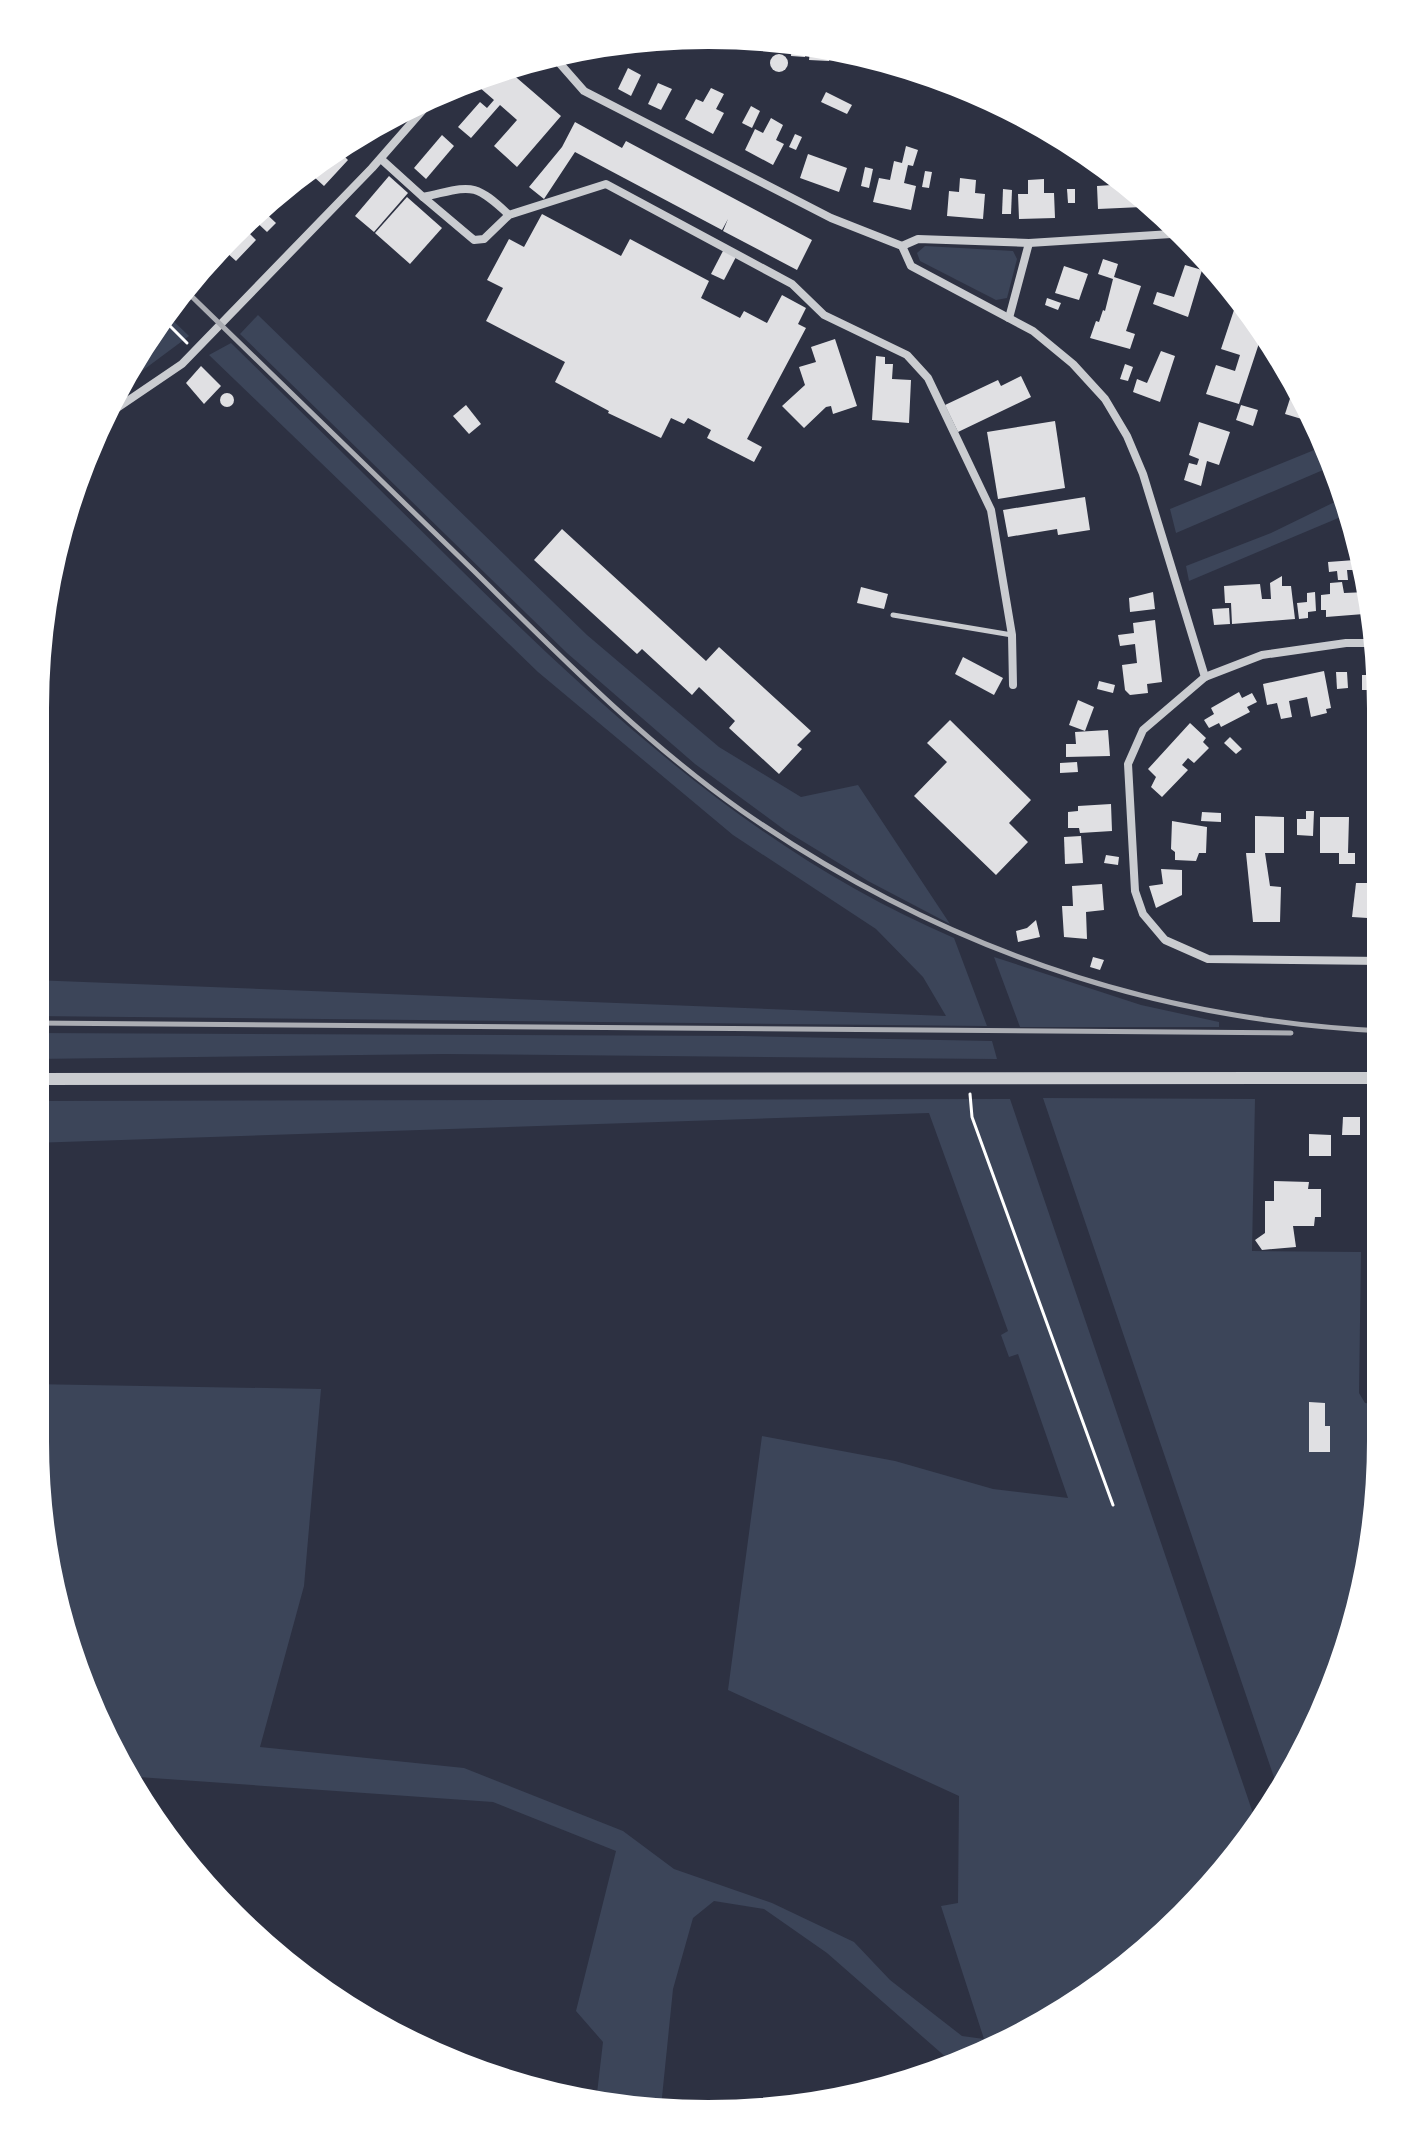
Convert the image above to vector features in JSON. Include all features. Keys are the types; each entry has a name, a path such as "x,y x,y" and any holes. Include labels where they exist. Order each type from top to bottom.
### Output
{"street":[{"path":"558,62 584,91 818,211 902,246 911,266 1033,331 1073,364 1105,399 1127,436 1205,677"},
{"path":"114,410 182,364 381,159 426,107"},
{"path":"381,159 474,240 484,239 509,215 606,184 792,284 824,315 907,355 928,378 991,510 1012,635 1013,685"},
{"path":"423,197 474,187 509,215"},
{"path":"902,246 918,239 1029,243 1173,234"},
{"path":"1009,318 1029,243"},
{"path":"1368,643 1346,643 1262,655 1205,677 1165,709 1134,743 1128,764 1135,891 1143,914 1165,940 1193,955 1221,960 1372,961"},
{"path":"44,1079 1372,1078"}],"lane":[{"path":"893,615 1012,635"}],"path":[{"path":"162,330 169,324 195,351"},
{"path":"970,1077 972,1117 1113,1505"}],"shaded area":[{"path":"925,246 1013,251 1017,259 1007,298 996,300 920,261 917,253"},
{"path":"258,315 587,635 719,747 801,797 858,785 950,924 868,881 786,831 695,764 567,653 240,334"},
{"path":"171,318 189,336 131,379"},
{"path":"231,343 515,622 572,676 689,777 816,866 883,904 954,938 987,1026 44,1016 44,980 946,1016 923,977 876,929 733,835 538,672 209,355"},
{"path":"1319,448 1327,468 1176,533 1170,509"},
{"path":"1338,500 1343,516 1189,581 1186,566 1271,533"},
{"path":"994,957 1141,1005 1219,1022 1219,1027 1020,1027"},
{"path":"44,1033 742,1036 992,1041 997,1059 444,1054 44,1059"},
{"path":"1043,1098 1255,1099 1252,1251 1361,1252 1359,1393 1365,1403 1372,1404 1371,1484 1366,1528 1359,1571 1337,1654 1304,1735 1276,1784"},
{"path":"1010,1099 1254,1818 1178,1911 1112,1968 1040,2016 1002,2037 948,2059 827,1953 764,1909 714,1901 693,1918 673,1989 661,2104 597,2095 603,2042 576,2011 616,1851 493,1802 135,1777 112,1735 79,1654 57,1571 45,1484 44,1384 321,1389 304,1586 260,1747 464,1768 623,1831 674,1869 772,1903 854,1942 890,1980 962,2036 984,2039 941,1906 958,1903 959,1796 728,1690 762,1436 895,1461 993,1489 1068,1498 1018,1354 1009,1357 1001,1335 1008,1331 929,1113 44,1143 44,1101"}],"building":[{"path":"791,50 806,52 805,57 791,56"},
{"path":"810,52 830,56 829,61 809,60"},
{"path":"779,54 788,63 779,72 770,63"},
{"path":"628,68 641,75 631,96 618,89"},
{"path":"512,74 561,116 517,167 494,146 517,120 500,105 471,138 458,127 480,102 487,108 494,100 478,86"},
{"path":"658,83 672,89 661,110 648,104"},
{"path":"711,88 724,94 716,109 724,113 713,134 685,119 696,99 703,102"},
{"path":"826,92 852,105 847,114 821,102"},
{"path":"751,106 760,111 752,128 742,123"},
{"path":"771,118 783,125 776,140 784,144 773,165 745,150 755,129 763,133"},
{"path":"575,122 622,148 626,141 812,240 797,270 723,231 728,219 722,230 575,152 544,199 529,187 562,147"},
{"path":"795,134 802,137 796,150 789,147"},
{"path":"442,135 454,146 426,179 414,168"},
{"path":"906,146 918,150 913,166 908,165 904,183 916,186 911,210 873,202 879,178 890,180 894,161 902,163"},
{"path":"342,154 348,160 324,186 312,175"},
{"path":"808,154 847,168 839,192 800,178"},
{"path":"865,167 873,169 869,188 861,186"},
{"path":"925,171 932,172 929,188 922,187"},
{"path":"389,176 408,193 374,232 355,216"},
{"path":"960,178 976,180 975,193 985,194 983,219 947,216 949,191 959,192"},
{"path":"1044,179 1044,193 1054,193 1055,218 1019,219 1018,194 1028,194 1028,180"},
{"path":"1112,181 1142,207 1098,209 1097,186 1112,185"},
{"path":"1003,189 1012,190 1011,214 1002,214"},
{"path":"1067,189 1075,189 1075,203 1068,203"},
{"path":"407,197 442,228 410,264 375,233"},
{"path":"265,213 276,223 267,232 256,222"},
{"path":"542,214 621,256 630,239 709,281 701,298 740,318 744,311 767,323 782,295 806,308 798,324 806,328 747,439 762,447 754,462 707,438 711,430 688,418 684,424 671,418 661,438 608,413 555,382 565,362 486,321 503,288 487,280 509,239 524,247"},
{"path":"246,230 256,240 236,261 226,252 221,256 238,238"},
{"path":"724,249 737,255 724,280 711,274"},
{"path":"1103,259 1118,264 1114,277 1141,286 1126,331 1135,334 1130,349 1090,338 1096,321 1099,322 1105,311 1113,279 1098,274"},
{"path":"1185,265 1202,270 1188,317 1153,304 1157,292 1174,297"},
{"path":"1064,266 1088,274 1079,300 1055,293"},
{"path":"1047,298 1061,303 1058,310 1045,305"},
{"path":"1236,305 1260,339 1239,404 1206,394 1216,365 1235,371 1240,355 1221,349"},
{"path":"835,339 857,406 833,414 831,406 826,407 804,428 782,406 805,385 799,367 816,362 811,347"},
{"path":"1161,351 1175,356 1160,402 1133,392 1137,379 1147,383"},
{"path":"876,356 885,357 885,364 893,364 892,379 911,380 909,423 872,420"},
{"path":"1125,364 1133,367 1128,381 1120,379"},
{"path":"201,366 221,386 204,404 186,383"},
{"path":"1021,376 1031,397 958,432 945,405 998,380 1001,386"},
{"path":"1292,392 1307,421 1285,414"},
{"path":"227,393 234,400 227,407 220,400"},
{"path":"466,405 481,424 469,434 453,416"},
{"path":"1241,405 1258,410 1253,426 1236,420"},
{"path":"1055,421 1065,488 998,499 987,432"},
{"path":"1199,422 1230,432 1219,465 1207,461 1201,486 1184,480 1189,463 1197,465 1199,459 1189,455"},
{"path":"1085,497 1090,530 1058,535 1057,529 1008,537 1003,510"},
{"path":"562,529 706,661 719,647 811,731 797,745 802,749 779,774 729,728 735,721 699,687 692,695 642,649 637,654 534,560"},
{"path":"1355,560 1356,570 1347,570 1348,580 1338,580 1337,571 1329,572 1328,562"},
{"path":"1282,576 1282,586 1291,586 1295,619 1232,624 1231,603 1225,603 1224,586 1260,584 1262,599 1271,599 1270,583"},
{"path":"1342,582 1344,593 1361,592 1364,614 1326,617 1326,610 1321,610 1321,595 1330,594 1330,583"},
{"path":"861,587 888,594 884,609 857,603"},
{"path":"1153,592 1155,609 1130,612 1129,598"},
{"path":"1315,592 1316,611 1308,612 1308,618 1299,619 1297,603 1307,602 1307,593"},
{"path":"1229,608 1230,624 1214,625 1212,609"},
{"path":"1155,620 1162,682 1147,684 1148,693 1130,695 1125,690 1122,665 1137,663 1135,644 1120,646 1118,635 1134,633 1133,623"},
{"path":"963,657 1003,678 994,695 955,674"},
{"path":"1367,668 1371,668 1372,690 1362,690 1362,675 1366,675"},
{"path":"1324,671 1331,708 1326,709 1327,713 1311,717 1307,697 1289,701 1292,717 1281,719 1277,703 1267,705 1263,684"},
{"path":"1336,672 1347,672 1348,688 1337,689"},
{"path":"1099,681 1115,685 1113,693 1097,689"},
{"path":"1239,692 1242,698 1252,693 1257,702 1247,707 1250,712 1221,727 1219,723 1209,728 1204,720 1214,714 1211,708"},
{"path":"1078,700 1094,707 1085,731 1069,725"},
{"path":"950,720 1031,800 1009,823 1028,842 996,875 914,796 947,762 927,743"},
{"path":"1190,723 1206,738 1203,742 1209,748 1194,763 1188,758 1182,765 1188,770 1162,797 1151,787 1156,777 1148,769"},
{"path":"1108,730 1110,756 1066,757 1066,744 1076,744 1075,732"},
{"path":"1230,737 1242,749 1236,754 1224,743"},
{"path":"1077,762 1078,772 1060,773 1060,763"},
{"path":"1111,804 1112,831 1080,833 1079,828 1068,828 1068,812 1078,811 1078,806"},
{"path":"1306,811 1314,811 1313,836 1297,835 1297,819 1306,819"},
{"path":"1202,812 1221,813 1221,822 1201,821"},
{"path":"1255,816 1284,817 1284,853 1265,853 1270,886 1281,887 1280,922 1253,922 1246,853 1255,853"},
{"path":"1320,817 1349,817 1348,853 1355,853 1355,864 1339,864 1339,853 1320,853"},
{"path":"1172,821 1207,827 1206,853 1199,853 1196,861 1175,860 1175,852 1171,849"},
{"path":"1081,836 1083,863 1065,864 1064,837"},
{"path":"1106,855 1119,857 1118,865 1104,863"},
{"path":"1161,869 1182,870 1182,895 1156,908 1149,886 1163,884"},
{"path":"1356,883 1372,883 1372,918 1352,917"},
{"path":"1102,884 1104,910 1086,912 1087,939 1064,937 1062,906 1073,906 1072,886"},
{"path":"1036,920 1040,937 1018,942 1016,931 1027,928"},
{"path":"1093,957 1104,960 1100,970 1090,967"},
{"path":"1343,1117 1360,1117 1360,1135 1342,1135"},
{"path":"1309,1134 1331,1135 1331,1156 1309,1156"},
{"path":"1274,1181 1309,1182 1308,1189 1321,1189 1321,1217 1315,1217 1314,1226 1293,1226 1296,1247 1262,1250 1255,1240 1265,1233 1265,1201 1274,1201"},
{"path":"1309,1402 1325,1403 1325,1426 1330,1426 1330,1452 1309,1452"}],"railway":[{"path":"189,294 637,727 742,811 815,858 891,900 968,937 1047,967 1128,992 1211,1011 1296,1024 1372,1030"},
{"path":"44,1023 1291,1033"}]}
